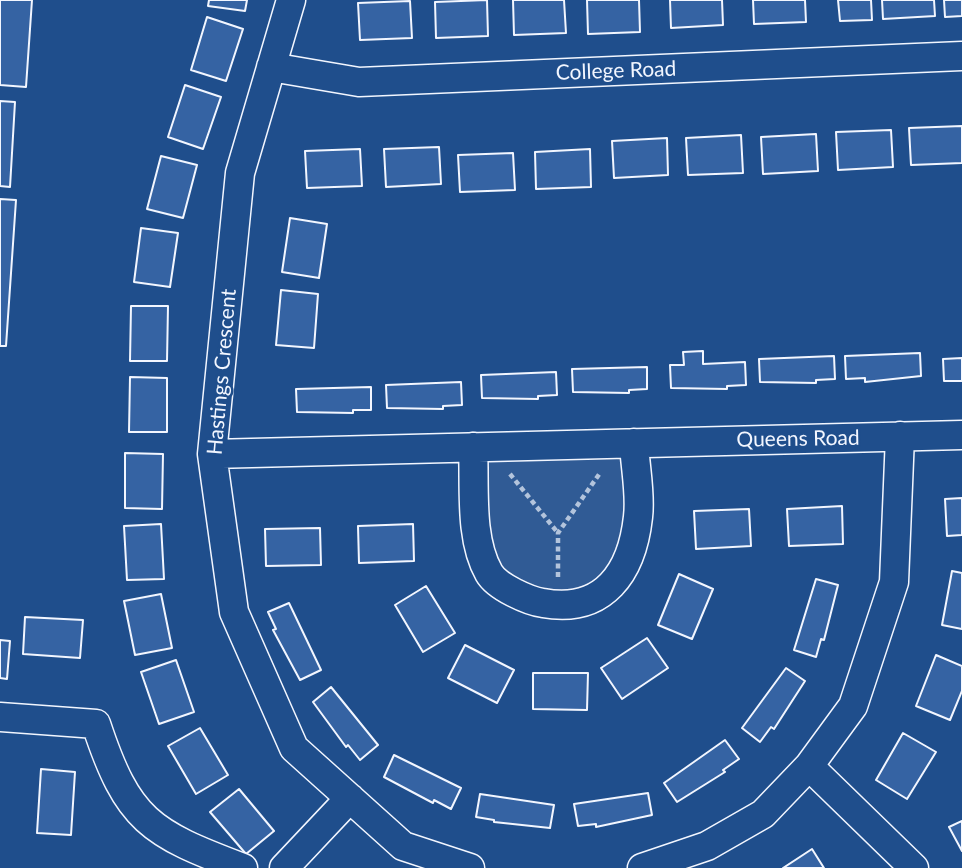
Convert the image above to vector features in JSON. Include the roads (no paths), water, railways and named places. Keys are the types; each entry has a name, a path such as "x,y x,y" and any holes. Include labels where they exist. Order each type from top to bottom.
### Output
{"street":[{"name":"Hastings Crescent","path":"291,0 240,173 212,454 234,612 294,748 403,846 470,868"},
{"name":"College Road","path":"271,67 359,82 962,56"},
{"name":"Queens Road","path":"212,454 962,435"},
{"path":"642,868 707,846 763,814 809,766 853,706 894,582 900,436"},
{"path":"480,447 477,534 490,575 527,601 569,607 606,591 628,564 639,516 627,443"},
{"path":"0,717 96,724 110,766 139,815 178,844 243,868"},
{"path":"809,766 914,868"},
{"path":"284,868 350,798"}]}
